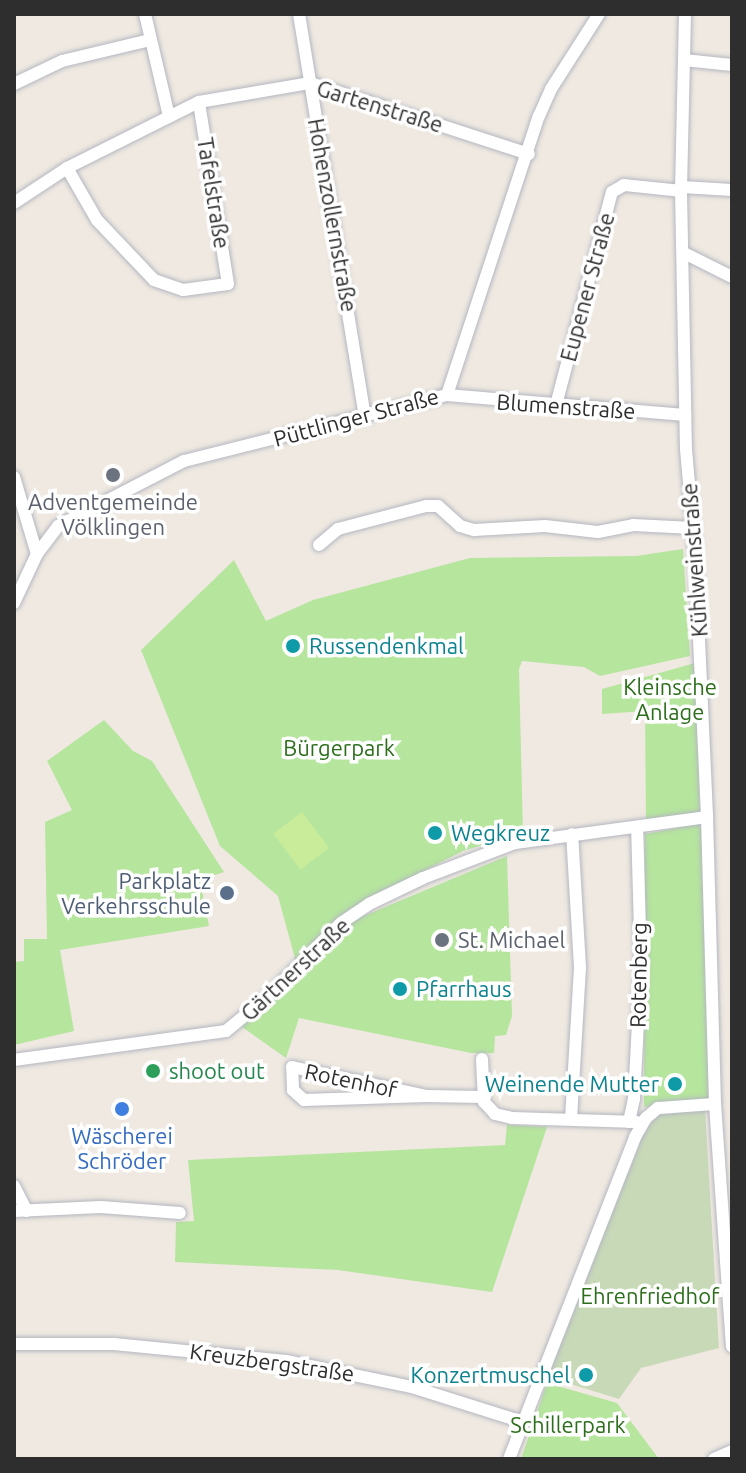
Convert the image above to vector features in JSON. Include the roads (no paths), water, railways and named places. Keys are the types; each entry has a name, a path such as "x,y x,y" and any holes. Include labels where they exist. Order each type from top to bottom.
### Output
{"street":[{"path":"145,14 169,116"},
{"name":"Hohenzollernstraße","path":"299,14 365,416"},
{"name":"Püttlinger Straße","path":"14,603 37,554 58,526 184,461 447,395 551,89 599,14"},
{"name":"Kühlweinstraße","path":"685,14 681,189 685,415 707,817 715,1104 732,1346"},
{"path":"14,84 62,61 150,40"},
{"path":"684,60 732,65"},
{"name":"Gartenstraße","path":"14,203 67,168 199,102 310,83 529,154"},
{"name":"Tafelstraße","path":"67,168 97,220 154,280 183,290 228,284 199,102"},
{"name":"Eupener Straße","path":"556,405 612,192 624,185 732,190"},
{"path":"684,253 732,277"},
{"name":"Blumenstraße","path":"447,395 685,415"},
{"path":"14,477 37,554"},
{"path":"319,545 338,529 426,506 438,506 460,526 474,530 545,526 598,532 633,525 693,528"},
{"name":"Gärtnerstraße","path":"14,1060 226,1031 266,998 341,923 369,904 515,843 707,817"},
{"name":"Rotenberg","path":"629,1122 634,1099 641,967 637,827"},
{"path":"571,1119 580,967 572,834"},
{"path":"482,1059 486,1107 502,1117 644,1122"},
{"name":"Rotenhof","path":"426,1096 336,1074 292,1067 293,1090 304,1100 483,1097"},
{"path":"509,1459 626,1155 644,1122 658,1108 715,1104"},
{"path":"718,1150 732,1149"},
{"path":"14,1186 20,1211 101,1207 180,1213"},
{"name":"Kreuzbergstraße","path":"14,1344 114,1344 286,1361 412,1387 523,1422"},
{"path":"714,1459 732,1451"}],"place":[{"name":"Adventgemeinde Völklingen","path":"113,475"},
{"name":"Russendenkmal","path":"293,646"},
{"name":"Wegkreuz","path":"435,833"},
{"name":"Parkplatz Verkehrsschule","path":"227,893"},
{"name":"St. Michael","path":"442,940"},
{"name":"Pfarrhaus","path":"400,989"},
{"name":"shoot out","path":"153,1071"},
{"name":"Weinende Mutter","path":"675,1084"},
{"name":"Wäscherei Schröder","path":"122,1109"},
{"name":"Konzertmuschel","path":"586,1375"}],"park label":[{"name":"Kleinsche Anlage","path":"670,698"},
{"name":"Bürgerpark","path":"339,748"},
{"name":"Ehrenfriedhof","path":"650,1296"},
{"name":"Schillerpark","path":"568,1425"}]}
